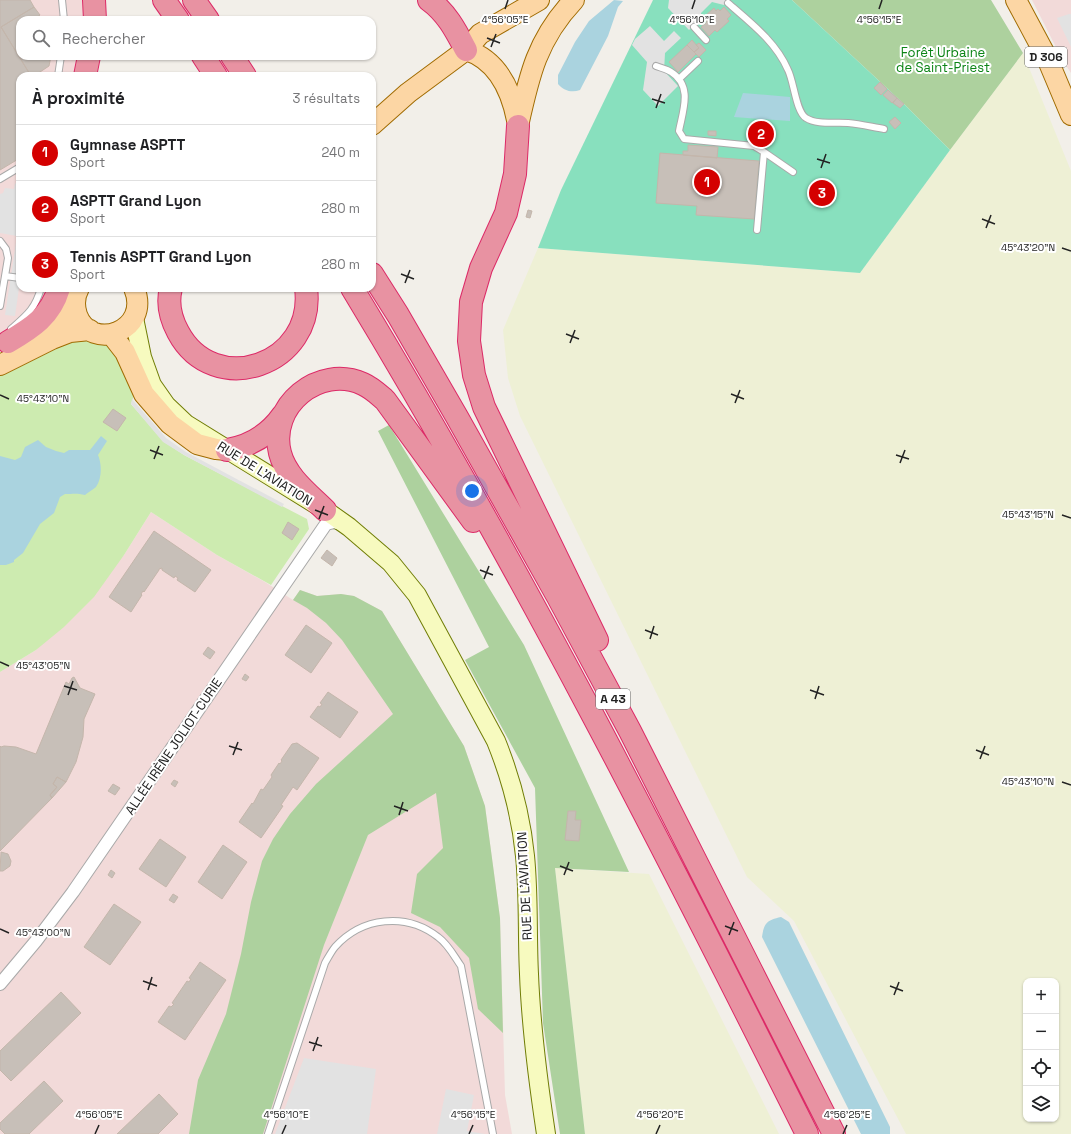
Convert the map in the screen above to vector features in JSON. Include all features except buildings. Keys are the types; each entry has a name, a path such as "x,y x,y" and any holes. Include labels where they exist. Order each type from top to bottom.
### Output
{"highway":[{"path":"94,0 95,16"},
{"path":"163,0 170,16"},
{"path":"163,0 175,16"},
{"path":"194,0 205,16"},
{"path":"429,0 438,7 449,20 466,50"},
{"path":"86,72 88,60"},
{"path":"193,60 200,72"},
{"path":"206,60 213,72"},
{"path":"235,60 242,72"},
{"path":"518,126 515,174 506,213 481,268 470,302 469,341 474,375 484,407 599,646 630,731"},
{"name":"A 43","path":"376,280 398,315 457,417 558,597 630,731 834,1134"},
{"path":"171,292 172,320 181,338 187,345 206,360 223,366 239,368 256,366 269,361 277,357 288,347 298,333 304,320 307,307 306,292"},
{"name":"A 43","path":"354,292 434,426 605,738 807,1134"},
{"path":"4,341 31,329 42,320 57,296 71,293"},
{"path":"227,450 255,442 273,427 290,404 302,392 314,384 340,378 364,384 385,400 408,430 537,612"},
{"path":"283,415 279,437 280,453 294,479 325,517"}],"main road":[{"path":"376,121 408,93 466,50 480,34 539,0"},
{"path":"466,50 487,43 556,0"},
{"path":"518,126 529,78 537,53 556,21 574,0"},
{"name":"D 306","path":"1016,0 1047,58 1071,115"},
{"path":"466,50 488,62 500,75 511,96 518,126"},
{"path":"71,293 78,318 83,325 96,333 111,334 128,326 134,318 138,304 138,292"},
{"path":"0,365 64,334 90,330"},
{"name":"RUE DE L'AVIATION","path":"111,334 126,352 144,394 170,424 197,444"},
{"path":"197,444 227,450"}],"street":[{"name":"RUE DE L'AVIATION","path":"134,318 142,357 152,385 166,405 186,424 325,517 380,565 403,590 437,633"},
{"name":"RUE DE L'AVIATION","path":"197,444 325,517 349,527 391,563 417,595 496,741 506,766 518,810 525,856 531,1021 546,1134"},
{"name":"ALLÉE IRÈNE JOLIOT-CURIE","path":"0,984 36,941 73,892 325,517"}],"lane":[{"path":"62,0 64,16"},
{"path":"728,3 761,32 778,51 789,71 798,110 804,118 813,122 847,123 884,129"},
{"path":"694,27 706,40"},
{"path":"59,72 60,60"},
{"path":"679,79 698,61"},
{"path":"656,66 670,71 682,83 686,99 679,131 684,139 754,146 793,172"},
{"path":"757,230 764,152"},
{"path":"0,179 16,169"},
{"path":"0,241 6,249 8,258 0,306"},
{"path":"5,276 16,277"},
{"path":"4,341 37,302 40,292"},
{"path":"268,1134 325,963 334,948 352,932 358,928 386,920 401,921 420,926 439,937 461,966 493,1134"}],"shaded area":[{"path":"0,0 84,0 86,16 16,16 16,60 81,60 79,72 16,72 16,292 50,292 31,323 0,338"},
{"path":"669,0 728,0 724,5 712,2 701,13 701,18 689,30 668,8"},
{"path":"1032,0 1071,0 1071,73 1063,61"},
{"path":"1071,14 1071,47 1057,18"},
{"path":"650,26 664,41 674,31 681,38 665,53 664,71 678,86 658,106 643,90 647,62 632,45 635,39"},
{"path":"16,183 16,236 0,233 0,194 3,193 5,188 14,189"},
{"path":"16,243 16,292 18,292 15,316 5,315"},
{"path":"132,399 166,438 186,452 284,504 282,507 184,455 163,442 131,404"},
{"path":"151,512 217,555 265,582 293,600 300,590 317,596 341,594 354,596 382,611 464,746 485,806 500,918 505,1095 512,1134 0,1134 0,672 36,650 124,555"},
{"path":"304,1058 376,1069 367,1134 275,1134"},
{"path":"446,1089 474,1095 467,1131 485,1134 437,1134"}],"green space":[{"path":"653,0 792,0 904,104 950,150 860,273 538,248 561,190"},
{"name":"Forêt Urbaine de Saint-Priest","path":"792,0 991,0 1023,53 950,150 904,104"},
{"path":"1023,53 1071,171 1071,1134 906,1134 794,921 747,877 520,416 508,378 503,330 538,248 860,273"},
{"path":"82,337 105,342 121,357 136,389 131,404 163,441 184,455 307,519 309,529 271,585 217,555 151,512 124,555 94,597 64,627 36,650 0,672 0,371"},
{"path":"389,425 524,645 629,872 555,868 585,1134 560,1134 543,1023 535,788 465,660 489,647 378,431"},
{"path":"300,590 317,596 341,594 354,596 382,611 464,746 485,806 500,918 503,1033 478,1009 469,958 440,927 411,913 417,874 443,848 436,793 368,835 324,945 263,1134 189,1134 198,1080 226,1014 241,954 251,902 262,861 273,839 290,814 316,784 393,714 342,640 326,623 307,608 293,600"},
{"path":"555,868 649,874 779,1134 585,1134"}],"water":[{"path":"614,0 623,1 618,7 608,36 580,90 565,90 558,84 558,75 575,42 589,21"},
{"path":"743,93 790,97 790,121 734,117"},
{"path":"101,436 107,441 98,455 101,471 96,487 85,495 65,494 60,497 54,513 40,524 23,553 14,560 14,562 6,565 0,565 0,456 15,460 21,457 25,447 38,440 46,447 64,453 69,450 90,450"},
{"path":"781,917 789,922 890,1127 890,1134 861,1134 762,937 765,925 772,919"}],"place":[{"name":"ASPTT Grand Lyon","path":"761,134"},
{"name":"Gymnase ASPTT","path":"707,182"},
{"name":"Tennis ASPTT Grand Lyon","path":"822,193"}]}
